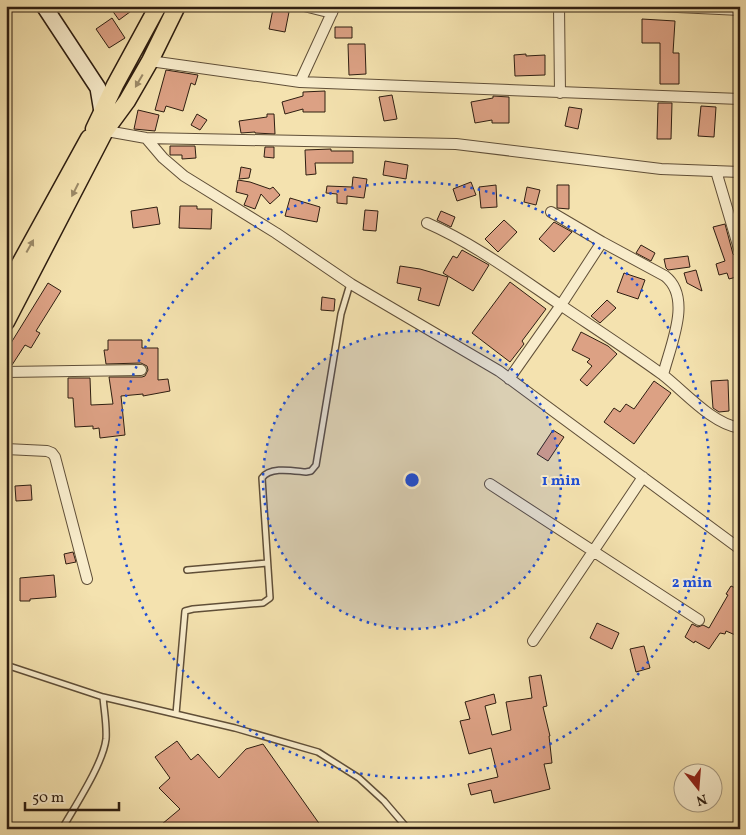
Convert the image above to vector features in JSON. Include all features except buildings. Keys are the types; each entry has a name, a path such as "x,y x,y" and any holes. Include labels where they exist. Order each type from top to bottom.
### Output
{"main road":[{"path":"6,289 98,129 127,102 177,6"},
{"path":"6,322 98,129 102,112 155,8"}],"street":[{"path":"44,6 98,88 102,112"},
{"path":"300,82 334,10 304,6"},
{"path":"559,6 560,92"},
{"path":"657,6 740,10"},
{"path":"155,8 167,26"},
{"path":"150,61 300,82 740,99"},
{"path":"98,129 146,138 456,144 661,169 740,172"},
{"path":"146,138 163,158 184,176 351,284 509,379 740,549"},
{"path":"716,171 740,252"},
{"path":"551,212 665,276 672,282 676,289 679,309 663,375"},
{"path":"427,223 450,233 561,305 663,375 717,420 731,427 740,428"},
{"path":"509,379 602,242"},
{"path":"6,372 141,370"},
{"path":"6,449 47,451 55,457 87,579"},
{"path":"533,641 644,477"},
{"path":"490,484 699,620"}],"lane":[{"path":"176,714 185,611 267,602 270,598 262,478 273,471 306,472 316,465 341,314 351,284"},
{"path":"187,570 267,563"},
{"path":"6,665 103,697 235,728 318,752 358,778 384,801 408,829"},
{"path":"62,829 84,792 102,754 106,738 103,697"}]}
